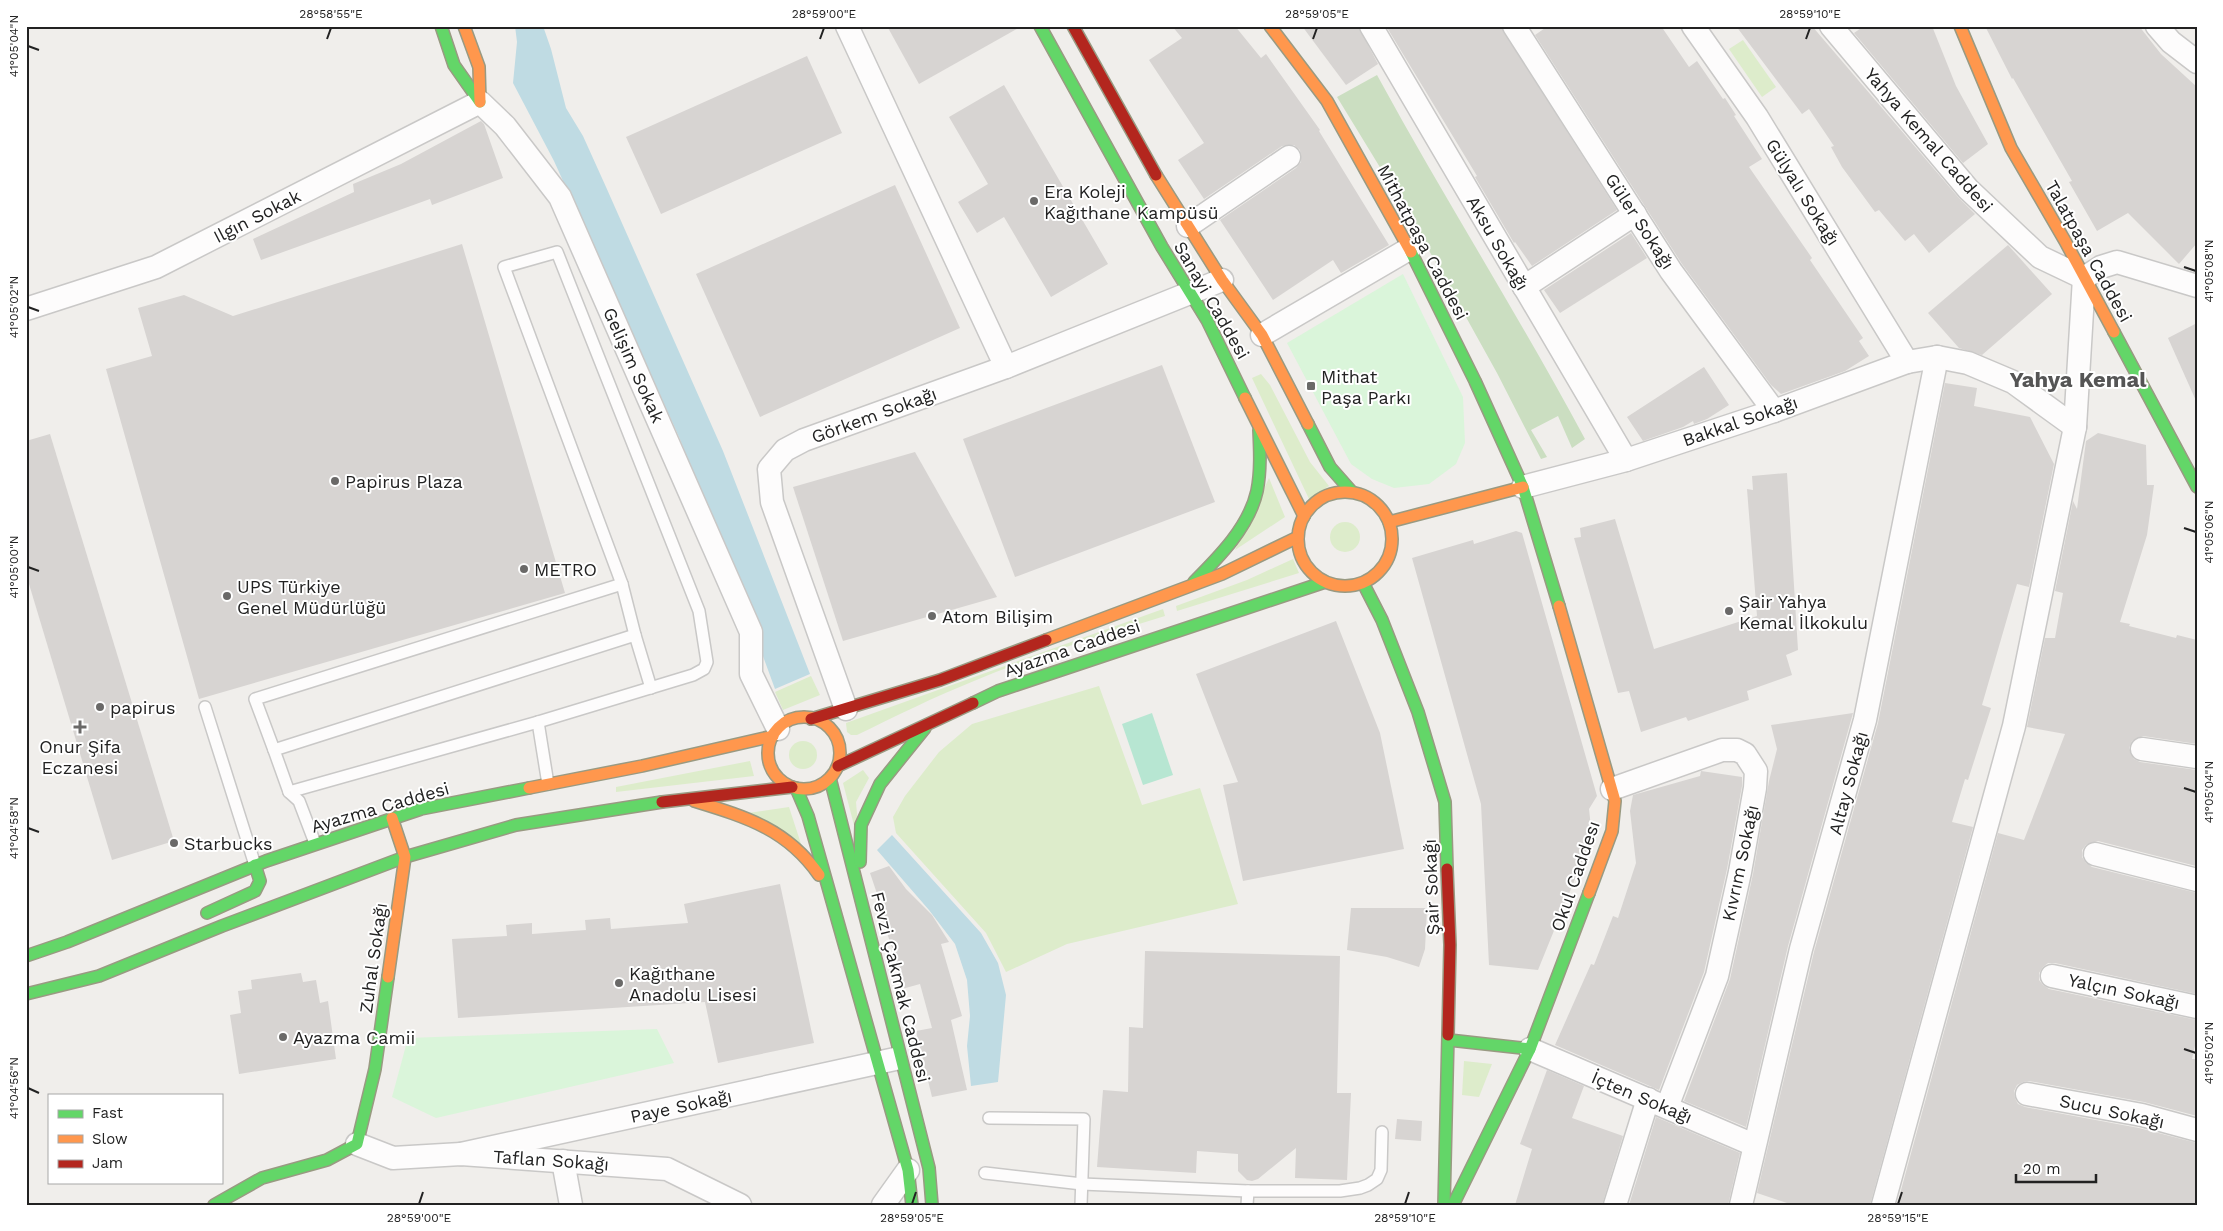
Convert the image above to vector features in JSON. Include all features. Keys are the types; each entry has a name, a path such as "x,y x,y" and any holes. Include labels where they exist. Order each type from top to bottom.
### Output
{"main road":[{"name":"Gelişim Sokak","path":"440,26 454,65 480,102"},
{"path":"464,26 479,67 480,102"},
{"name":"Sanayi Caddesi","path":"1040,26 1162,247 1207,320 1304,516"},
{"name":"Sanayi Caddesi","path":"1073,26 1171,201 1222,280 1262,335 1330,467 1352,492"},
{"name":"Mithatpaşa Caddesi","path":"1270,26 1326,101 1409,249 1472,373 1523,487"},
{"name":"Talatpaşa Caddesi","path":"1960,26 2010,148 2047,209 2197,487"},
{"path":"1190,586 1217,557 1250,511 1258,483 1260,454 1258,424"},
{"name":"Bakkal Sokağı","path":"1389,522 1523,487"},
{"name":"Okul Caddesı","path":"1453,1205 1530,1049 1612,831 1615,801 1540,538 1523,487"},
{"path":"1338,492 1352,492 1368,497 1380,507 1389,522 1392,534 1389,558 1374,577 1363,583 1350,587 1337,586 1325,582 1314,575 1306,566 1300,554 1298,537 1304,516 1312,504 1324,496 1338,492"},
{"name":"Ayazma Caddesi","path":"26,956 67,942 254,865 421,809 642,766 775,732 794,719 811,718 846,710 940,680 1222,574 1298,537"},
{"name":"Ayazma Caddesi","path":"838,766 998,691 1325,582"},
{"name":"Şair Sokağı","path":"1363,583 1382,620 1418,712 1445,802 1450,945 1444,1205"},
{"path":"26,994 99,976 174,945 405,857 516,824 593,810 683,798 794,787 813,788 826,783 830,778 838,766 840,754 835,736 823,723 811,718"},
{"path":"859,893 861,825 880,784 930,722"},
{"path":"775,732 769,753 773,771 781,780 794,787 808,816 908,1170 912,1205"},
{"name":"Fevzi Çakmak Caddesi","path":"830,778 930,1168 932,1205"},
{"path":"683,798 741,816 770,828 798,847 813,866 831,897"},
{"path":"392,818 405,857"},
{"name":"Zuhal Sokağı","path":"357,1144 375,1069 405,857"},
{"path":"174,945 193,922 255,891 260,881 254,865"},
{"path":"1449,1040 1530,1049"},
{"path":"214,1205 262,1178 327,1160 357,1144"}],"street":[{"path":"847,26 1006,367"},
{"name":"Aksu Sokağı","path":"1371,26 1626,460"},
{"name":"Güler Sokağı","path":"1514,26 1671,270 1774,410"},
{"name":"Gülyalı Sokağı","path":"1693,26 1757,117 1907,362"},
{"name":"Yahya Kemal Caddesi","path":"1831,26 1968,189 2040,257 2084,278"},
{"path":"2158,26 2171,42 2197,62"},
{"name":"Ilgın Sokak","path":"26,309 156,267 480,102"},
{"name":"Gelişim Sokak","path":"480,102 505,126 560,197 751,632 751,674 775,732"},
{"path":"1188,226 1289,157"},
{"path":"1524,287 1635,214"},
{"path":"1262,335 1409,249"},
{"path":"1883,1205 2014,726 2075,427 2084,278 2101,267 2117,262 2197,286"},
{"name":"Görkem Sokağı","path":"846,710 772,502 769,470 785,450 804,440 1006,367 1222,280"},
{"name":"Bakkal Sokağı","path":"1523,487 1626,460 1774,410 1907,362 1937,357 1968,364 2013,382 2075,427"},
{"name":"Altay Sokağı","path":"1741,1205 1801,949 1865,720 1937,357"},
{"name":"Kıvrım Sokağı","path":"1612,789 1722,750 1737,750 1745,754 1756,771 1755,788 1740,872 1716,976 1658,1103 1615,1205"},
{"path":"2142,750 2197,758"},
{"path":"2095,854 2197,880"},
{"name":"Yalçın Sokağı","path":"2052,976 2197,1007"},
{"name":"İçten Sokağı","path":"1530,1049 1754,1145"},
{"name":"Paye Sokağı","path":"461,1154 902,1058"},
{"name":"Sucu Sokağı","path":"2027,1094 2142,1115 2197,1130"},
{"name":"Taflan Sokağı","path":"357,1144 392,1158 461,1154 667,1169 740,1205"},
{"path":"564,1160 570,1205"},
{"path":"883,1205 908,1170"}],"lane":[{"path":"289,792 693,676 704,668 707,662 700,611 557,252 504,267 622,584 651,688"},
{"path":"315,843 299,801 289,792 255,699 622,584"},
{"path":"274,750 636,635"},
{"path":"205,707 254,865"},
{"path":"538,722 548,784"},
{"path":"989,1118 1084,1119 1081,1205"},
{"path":"985,1173 1082,1184 1248,1191 1340,1191 1368,1185 1377,1178 1381,1170 1382,1132"},
{"path":"1247,1205 1248,1191"}],"green space":[{"path":"1743,40 1776,87 1762,97 1729,49"},
{"path":"1377,75 1585,439 1572,448 1558,416 1531,430 1547,457 1541,459 1497,373 1411,218 1337,97"},
{"path":"1403,274 1463,397 1465,443 1456,464 1429,484 1394,488 1372,479 1351,464 1287,343"},
{"path":"1261,374 1270,385 1310,462 1329,486 1309,499 1252,378"},
{"path":"1269,478 1285,517 1235,550"},
{"path":"1345,522 1356,526 1360,537 1356,548 1345,552 1334,548 1330,537 1334,526"},
{"path":"1293,559 1299,573 1177,611 1176,606 1247,580"},
{"path":"1163,609 1165,616 1069,646 997,672 930,700 857,735 851,735 847,732 846,723"},
{"path":"811,676 820,695 783,710 775,692"},
{"path":"1099,686 1142,805 1200,788 1238,904 1067,944 1006,972 986,933 896,833 893,817 905,796 939,752 972,724"},
{"path":"1152,713 1173,775 1143,785 1122,724"},
{"path":"803,741 813,745 817,755 813,765 803,769 793,765 789,755 793,745"},
{"path":"750,761 754,776 616,792 616,787"},
{"path":"863,770 869,778 856,802 858,825 855,829 843,783"},
{"path":"789,807 802,847 748,813"},
{"path":"657,1029 674,1063 436,1118 392,1097 408,1038"},
{"path":"1464,1061 1492,1064 1479,1097 1462,1095"}],"water":[{"path":"515,26 543,26 566,108 583,136 723,451 810,674 775,689 725,552 679,437 554,161 513,83 517,42"},
{"path":"892,835 981,933 998,963 1006,995 998,1082 971,1086 967,1046 970,1016 967,980 955,944 929,910 877,850"}],"building":[{"path":"887,26 1022,26 919,84"},
{"path":"1172,26 1235,26 1261,58 1266,54 1320,130 1389,245 1341,273 1333,260 1273,300 1220,220 1296,168 1301,162 1300,150 1294,145 1282,146 1204,199 1178,160 1204,143 1149,60 1182,38"},
{"path":"1302,26 1358,26 1378,64 1346,85"},
{"path":"1386,26 1500,26 1617,210 1532,266 1514,243 1475,177 1477,176"},
{"path":"1548,26 1661,26 1689,67 1697,61 1723,99 1725,98 1736,115 1734,116 1762,159 1749,167 1812,258 1810,260 1863,338 1859,341 1869,356 1845,371 1781,394 1771,385 1682,264 1535,35"},
{"path":"1736,26 1812,26 1958,197 1975,214 1929,253 1914,234 1905,241 1879,210 1875,212 1842,167 1831,147 1834,146 1809,109 1802,114"},
{"path":"1864,26 1932,26 1956,86 1988,144 1963,163 1854,33"},
{"path":"1985,26 2139,26 2161,54 2197,87 2197,243 2179,264 2128,213 2097,231 2069,182 2072,181 2012,79"},
{"path":"807,56 842,133 661,214 626,137"},
{"path":"1004,85 1108,264 1051,297 1004,217 977,233 958,202 988,184 949,117"},
{"path":"481,121 484,124 503,178 432,205 430,199 261,260 253,239 354,192 353,184 401,164"},
{"path":"895,185 960,328 760,417 696,274"},
{"path":"1631,233 1647,258 1560,313 1544,290"},
{"name":"Papirus Plaza","path":"462,244 565,593 199,699 106,369 152,356 138,308 184,295 233,316"},
{"path":"2008,245 2052,294 1982,355 1959,348 1928,313"},
{"path":"2197,323 2197,403 2168,338"},
{"path":"1162,365 1215,502 1015,577 963,439"},
{"path":"1704,367 1729,405 1707,419 1694,424 1693,421 1683,427 1643,441 1627,417"},
{"path":"1945,383 1977,388 1974,406 2030,417 2054,464 2029,587 2017,584 1982,705 1991,708 1968,780 1965,779 1952,822 1973,827 1870,1205 1793,1205 1757,1193 1814,952 1878,723"},
{"path":"2098,433 2146,445 2147,485 2154,485 2147,535 2120,622 2176,638 2177,635 2197,640 2197,744 2143,736 2132,741 2129,748 2134,759 2140,762 2197,770 2197,862 2196,866 2098,841 2086,845 2082,850 2082,857 2092,867 2197,893 2197,994 2055,963 2048,963 2043,967 2039,973 2039,980 2049,989 2197,1020 2197,1037 2192,1059 2197,1059 2197,1116 2144,1102 2029,1081 2017,1085 2014,1091 2018,1104 2025,1107 2139,1128 2197,1143 2197,1205 1897,1205 1998,833 2024,840 2065,734 2027,727 2045,638 2055,638 2063,593 2055,591 2073,501 2077,509 2086,441"},
{"name":"papirus","path":"50,434 174,841 112,860 26,574 26,441"},
{"path":"915,452 997,597 843,641 793,487"},
{"path":"1787,473 1798,650 1786,655 1792,675 1747,691 1749,700 1688,721 1686,717 1641,732 1629,691 1618,693 1574,538 1581,537 1580,528 1615,519 1654,649 1757,616 1747,489 1753,490 1752,476"},
{"path":"1516,531 1522,533 1597,796 1589,809 1592,837 1538,970 1489,965 1481,804 1412,558 1473,540 1474,544"},
{"path":"1336,621 1380,733 1404,849 1243,881 1223,785 1238,782 1196,674"},
{"path":"1853,713 1788,946 1746,1127 1684,1101 1730,979 1753,874 1769,781 1777,749 1771,725"},
{"path":"1701,771 1742,777 1742,786 1727,869 1704,972 1659,1090 1555,1045 1591,964 1594,965 1613,916 1618,918 1636,863 1630,811 1633,795 1700,776"},
{"path":"889,866 906,889 932,915 949,942 941,944 962,1016 951,1020 967,1090 932,1097 916,1031 932,1028 920,984 902,989 895,962 897,962 887,933 890,932 870,873"},
{"path":"780,884 814,1043 718,1063 705,1002 458,1018 452,939 507,936 506,925 532,923 532,934 586,930 585,920 610,918 611,929 688,923 684,904"},
{"path":"1351,908 1427,908 1425,949 1419,967 1387,957 1347,950"},
{"path":"1145,951 1340,956 1337,1093 1351,1093 1347,1180 1295,1178 1296,1148 1258,1179 1252,1181 1247,1180 1238,1171 1238,1154 1197,1151 1196,1173 1097,1167 1103,1090 1128,1092 1129,1027 1143,1028"},
{"name":"Ayazma Camii","path":"301,973 303,982 316,980 320,1003 328,1001 336,1059 239,1074 230,1015 241,1013 238,991 252,989 251,980"},
{"path":"1547,1070 1584,1086 1572,1118 1623,1136 1602,1205 1515,1205 1532,1149 1520,1144"},
{"path":"1656,1117 1740,1153 1728,1205 1629,1205"},
{"path":"1397,1119 1422,1121 1421,1141 1395,1139"}],"traffic: fast":[{"path":"441,26 454,65 480,102"},
{"path":"1040,26 1162,247 1207,320 1245,398"},
{"path":"1411,252 1475,381 1523,487 1559,606"},
{"path":"2114,332 2197,487"},
{"path":"1308,424 1330,467 1352,492"},
{"path":"1194,582 1232,541 1253,504 1259,476 1259,430"},
{"path":"973,703 998,691 1325,582"},
{"path":"1363,583 1382,620 1418,712 1445,802 1447,869"},
{"path":"860,862 861,825 880,784 925,728"},
{"path":"830,778 929,1168 932,1205"},
{"path":"26,956 67,942 266,861 421,809 529,788"},
{"path":"796,788 808,816 908,1170 912,1205"},
{"path":"26,994 99,976 222,926 405,857 516,825 662,802"},
{"path":"207,913 255,891 260,881 255,865"},
{"path":"1453,1205 1530,1049 1589,893"},
{"path":"214,1205 262,1178 327,1160 357,1144 375,1069 388,977"},
{"path":"1444,1205 1448,1035"},
{"path":"1449,1040 1530,1049"}],"traffic: slow":[{"path":"464,26 479,67 480,102"},
{"path":"1270,26 1327,101 1411,252"},
{"path":"1960,26 2011,148 2065,241 2114,332"},
{"path":"1156,175 1222,280 1262,335 1308,424"},
{"path":"1245,398 1304,516"},
{"path":"1389,522 1523,487"},
{"path":"1345,492 1363,495 1378,506 1389,521 1392,539 1389,557 1378,572 1363,583 1345,586 1327,583 1312,572 1301,557 1298,539 1301,521 1312,506 1327,495 1345,492"},
{"path":"1046,640 1222,574 1298,537"},
{"path":"1559,606 1615,801 1612,831 1589,893"},
{"path":"804,717 824,723 834,733 840,753 834,773 824,783 804,789 784,783 774,773 768,753 774,733 784,723 804,717"},
{"path":"529,788 642,766 773,736"},
{"path":"694,801 748,819 764,827 793,846 807,859 819,875"},
{"path":"388,977 405,857 392,818"}],"traffic: jam":[{"path":"1073,26 1156,175"},
{"path":"811,719 940,680 1046,640"},
{"path":"838,766 973,703"},
{"path":"662,802 792,787"},
{"path":"1447,869 1450,945 1448,1035"}],"place":[{"name":"Era Koleji Kağıthane Kampüsü","path":"1034,201"},
{"name":"Mithat Paşa Parkı","path":"1311,386"},
{"name":"Papirus Plaza","path":"335,481"},
{"name":"METRO","path":"524,569"},
{"name":"UPS Türkiye Genel Müdürlüğü","path":"227,596"},
{"name":"Şair Yahya Kemal İlkokulu","path":"1729,611"},
{"name":"Atom Bilişim","path":"932,616"},
{"name":"papirus","path":"100,707"},
{"name":"Onur Şifa Eczanesi","path":"80,727"},
{"name":"Starbucks","path":"174,843"},
{"name":"Kağıthane Anadolu Lisesi","path":"619,983"},
{"name":"Ayazma Camii","path":"283,1037"}],"district":[{"name":"Yahya Kemal","path":"2078,379"}]}
